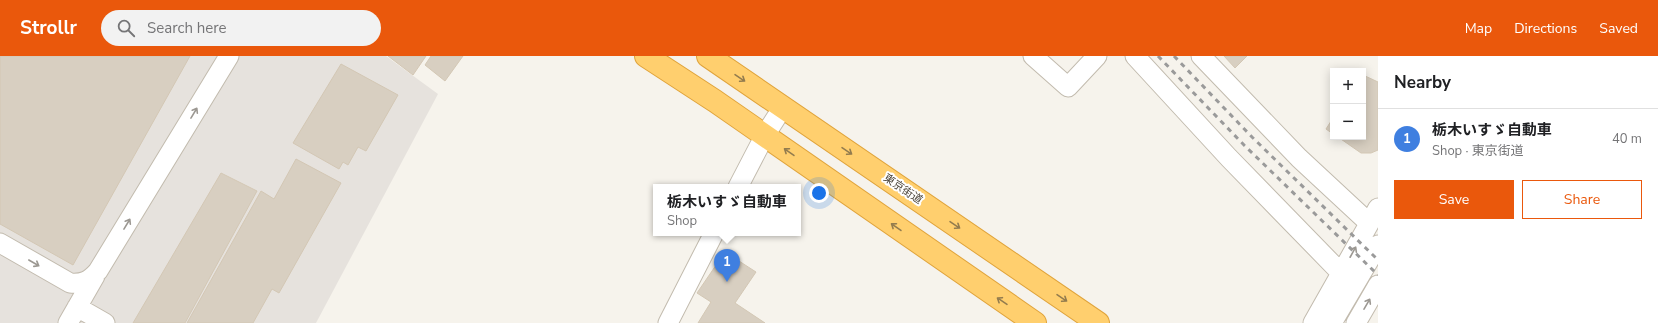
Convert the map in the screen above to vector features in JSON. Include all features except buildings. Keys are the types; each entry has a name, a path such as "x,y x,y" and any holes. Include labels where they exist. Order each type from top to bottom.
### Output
{"highway":[{"path":"646,56 765,135 1035,323"},
{"path":"670,56 715,101"},
{"name":"東京街道","path":"708,56 1098,323"}],"street":[{"path":"105,323 73,315 98,271 229,56"},
{"path":"1033,56 1068,87 1097,56"},
{"path":"1135,56 1229,158 1341,273"},
{"path":"1201,56 1299,158 1373,216 1313,323"},
{"path":"740,184 765,135 783,107"},
{"path":"668,323 712,236"},
{"path":"0,243 70,283 80,284 90,280 98,271"},
{"path":"1332,323 1378,245"},
{"path":"1356,323 1378,285"}],"shaded area":[{"path":"0,56 386,56 438,94 316,323 0,323"}],"railway":[{"path":"1158,56 1244,145 1378,275"},
{"path":"1174,56 1252,137 1378,260"}],"place":[{"name":"栃木いすゞ自動車","path":"727,282"}]}
